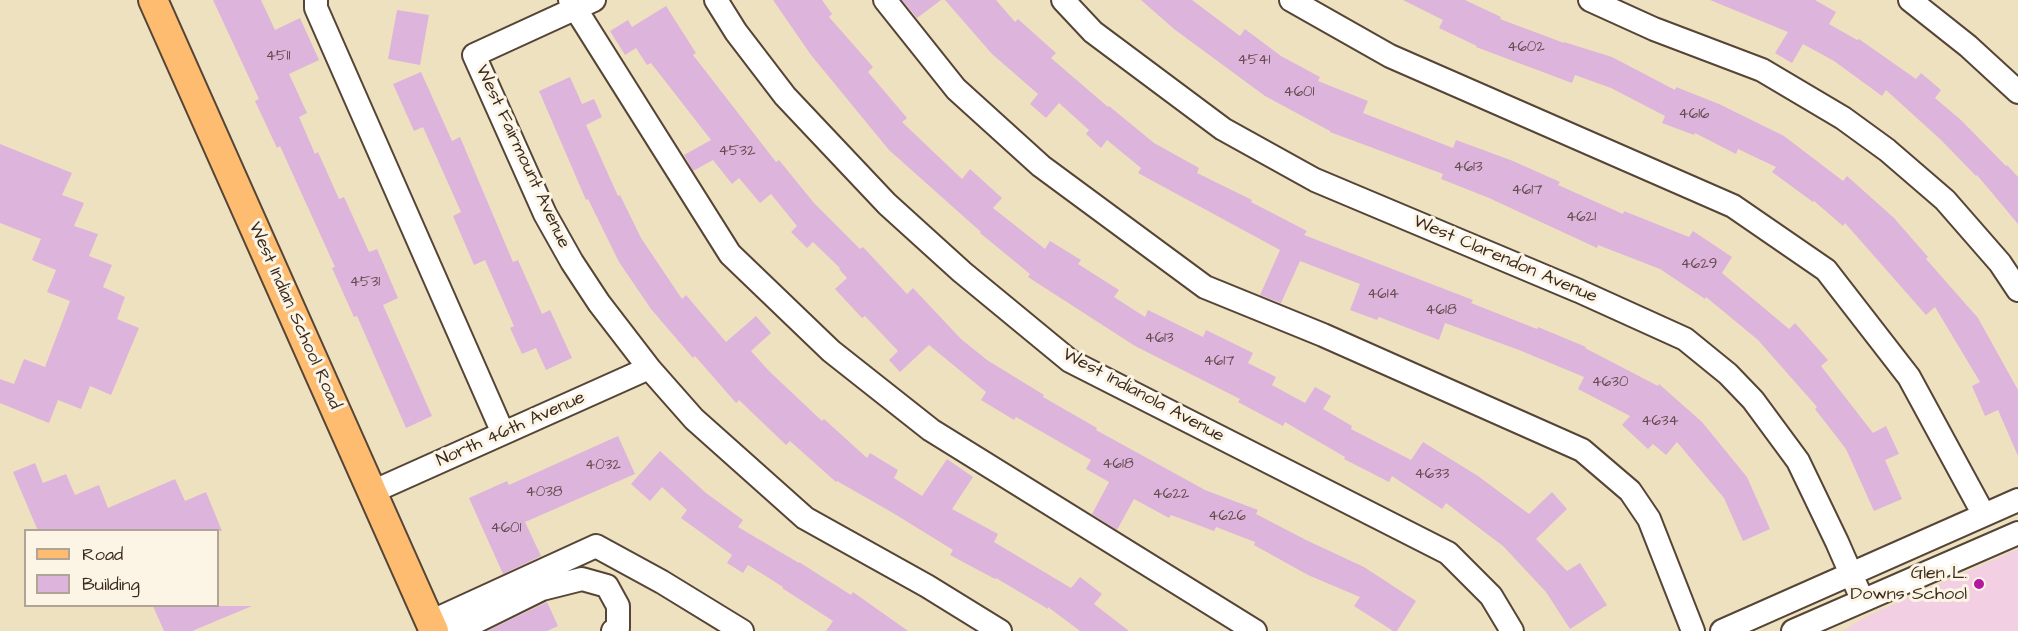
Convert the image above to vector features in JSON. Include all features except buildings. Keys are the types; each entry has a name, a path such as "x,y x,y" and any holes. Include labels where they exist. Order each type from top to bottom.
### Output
{"main road":[{"name":"West Indian School Road","path":"153,0 432,626"}],"street":[{"path":"316,0 316,8 503,434"},
{"name":"West Indianola Avenue","path":"716,0 736,32 784,96 887,204 962,272 1070,361 1448,553 1491,596 1512,631"},
{"path":"885,0 956,89 1041,166 1205,287 1323,335 1582,450 1630,491 1649,519 1693,631"},
{"name":"West Clarendon Avenue","path":"1063,0 1093,32 1223,129 1314,180 1579,291 1685,339 1754,400 1798,461 1862,600"},
{"path":"1291,0 1390,56 1733,206 1826,270 1909,377 1984,515"},
{"path":"1590,0 1654,29 1762,70 1843,118 1887,150 1946,200 2000,263 2018,290"},
{"path":"1910,0 1968,46 2018,92"},
{"path":"579,3 730,254 831,351 931,430 1255,631"},
{"name":"West Fairmount Avenue","path":"579,3 474,55 545,214 572,262 599,303 649,368 694,418 805,518 927,586 1000,631"},
{"name":"North 46th Avenue","path":"372,492 649,368"},
{"path":"1722,631 1785,601 2018,500"},
{"path":"1785,601 1797,630 2018,533"},
{"path":"432,626 596,546 662,582 742,631"},
{"path":"457,631 542,589 582,579 607,586 618,606 618,628 613,631"}],"shaded area":[{"name":"Glen L. Downs School","path":"2018,549 2018,631 1843,631 1863,618"}],"place":[{"name":"Glen L. Downs School","path":"1979,584"}]}
